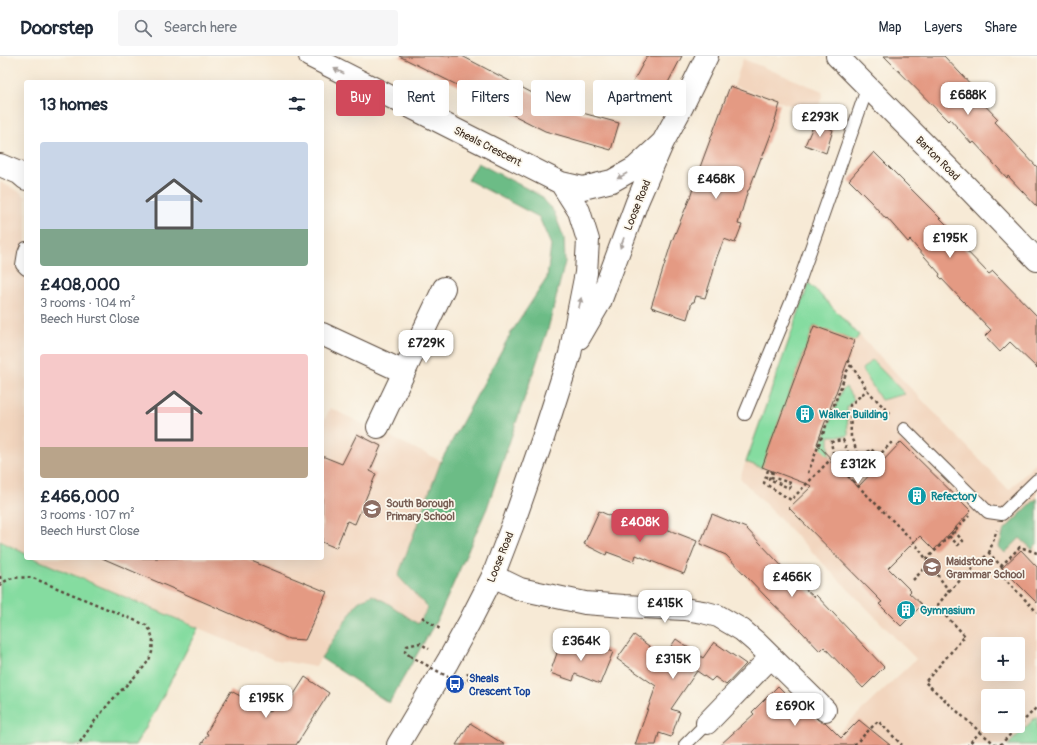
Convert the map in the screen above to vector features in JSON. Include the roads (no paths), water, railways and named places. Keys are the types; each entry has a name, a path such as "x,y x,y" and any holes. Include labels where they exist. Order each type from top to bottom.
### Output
{"main road":[{"name":"Sheals Crescent","path":"310,56 561,183 583,188 612,181 636,168 663,142"},
{"name":"Loose Road","path":"570,354 600,302 637,202 663,142 708,56"},
{"name":"Barton Road","path":"838,56 1037,260"},
{"path":"0,165 19,173 24,177"},
{"name":"Loose Road","path":"398,745 448,661 493,576 543,438 570,354 586,273 588,240 579,211 561,183"},
{"path":"378,427 444,288"},
{"path":"324,335 404,372"},
{"path":"493,576 520,589 585,604 684,609 718,616 742,630 825,710"},
{"path":"706,723 771,657"}],"lane":[{"path":"745,414 797,288 868,86"},
{"path":"24,253 22,265 24,267"},
{"path":"904,428 988,512 1002,514 1037,480"},
{"path":"685,745 706,723"}],"place":[{"name":"Walker Building","path":"805,414"},
{"name":"Refectory","path":"917,496"},
{"name":"South Borough Primary School","path":"372,509"},
{"name":"Maidstone Grammar School","path":"932,567"},
{"name":"Gymnasium","path":"906,610"},
{"name":"Sheals Crescent Top","path":"455,684"}]}
